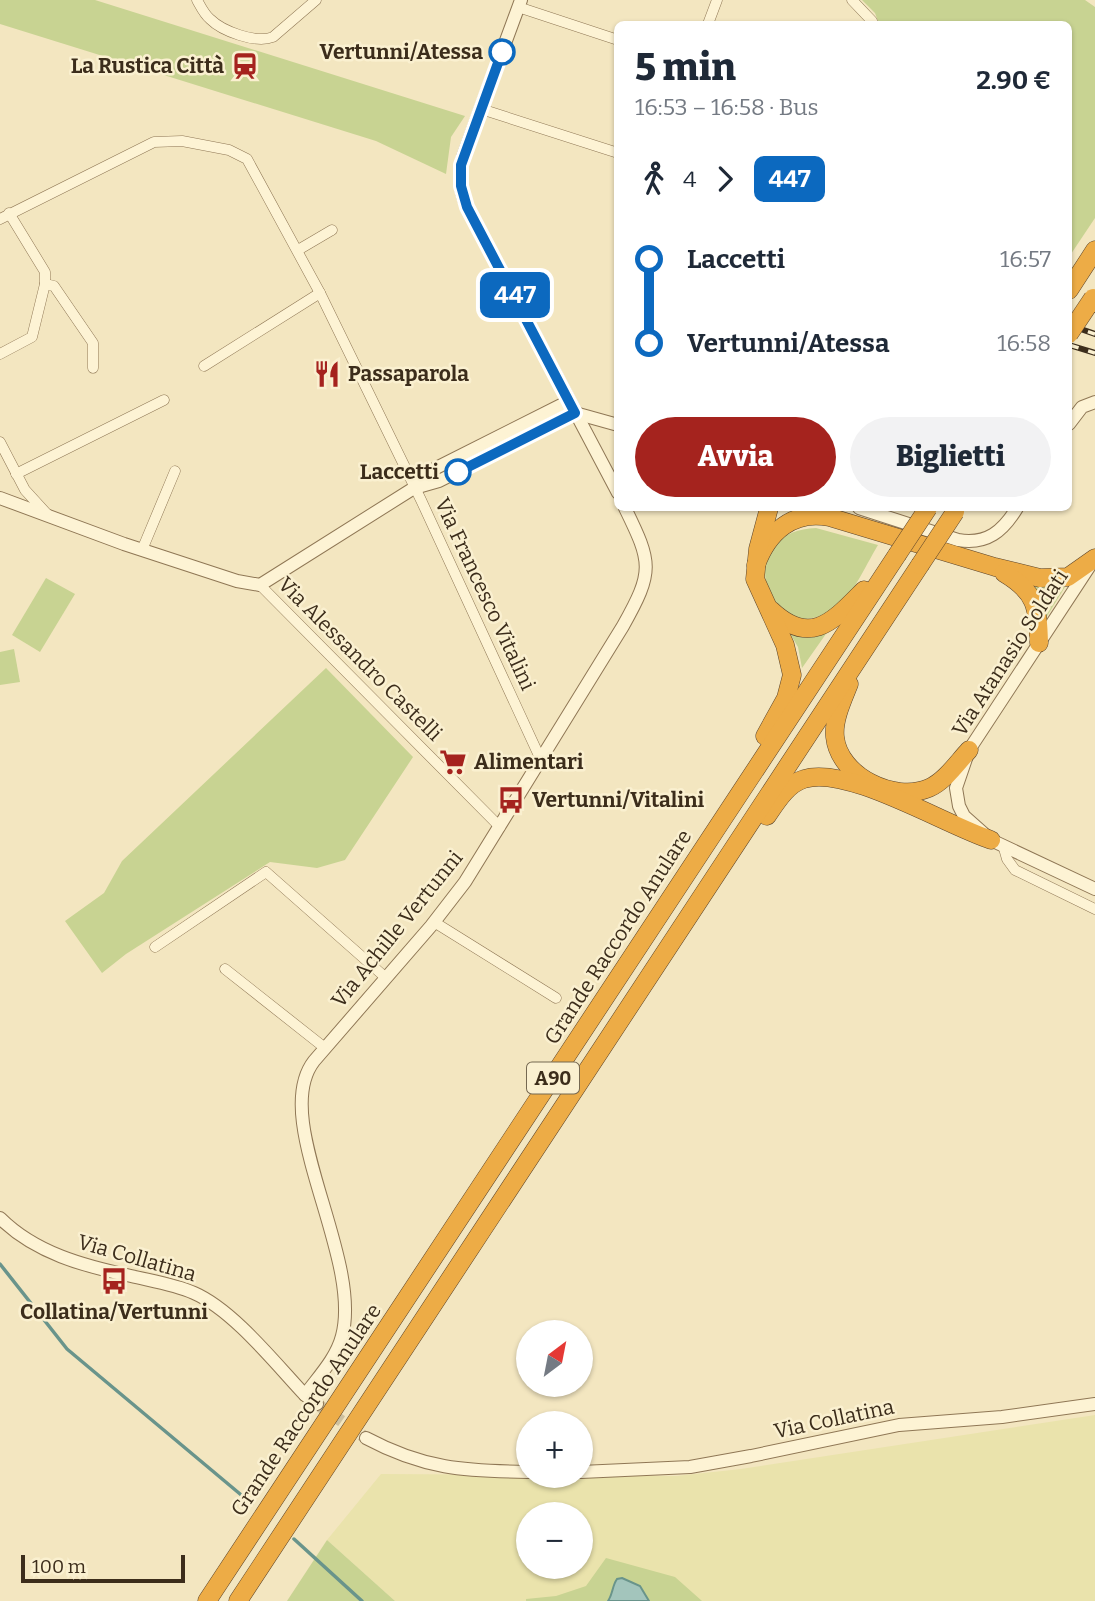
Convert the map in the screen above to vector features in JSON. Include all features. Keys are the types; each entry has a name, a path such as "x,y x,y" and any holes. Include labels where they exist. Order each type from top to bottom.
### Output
{"highway":[{"path":"1072,286 1095,250"},
{"path":"1072,329 1094,296"},
{"path":"723,816 791,686 792,669 788,653 755,579 768,511"},
{"name":"Grande Raccordo Anulare","path":"207,1601 926,511"},
{"name":"A90","path":"238,1601 955,511"},
{"path":"756,565 766,542 780,527 811,516 853,524 1040,578 1061,579 1077,573 1095,558"},
{"path":"766,605 783,620 795,626 823,626 837,617 893,560"},
{"path":"995,567 1017,581 1032,597 1037,611 1039,643"},
{"path":"876,631 856,668 835,727 837,745 845,761 855,773 871,782 891,791 908,792 927,788 940,781 969,750"},
{"path":"706,888 785,793 803,779 813,777 824,776 855,782 965,831 997,842"}],"street":[{"path":"197,0 206,15 216,24 249,37 265,40 273,37 316,0"},
{"path":"709,21 717,0"},
{"path":"852,0 872,21"},
{"path":"614,39 520,4 461,165 460,179 464,200 614,486"},
{"path":"481,109 614,152"},
{"name":"Via Francesco Vitalini","path":"3,215 150,143 174,140 224,149 245,157 252,165 320,293 541,760"},
{"path":"0,354 32,337 45,284 45,272 3,215"},
{"path":"298,250 332,230"},
{"path":"45,284 54,286 93,342 93,368"},
{"path":"204,366 320,293"},
{"path":"16,474 164,400"},
{"path":"1072,420 1082,407 1095,402"},
{"path":"260,585 414,488 572,407 614,423"},
{"name":"Via Alessandro Castelli","path":"0,442 25,490 50,518"},
{"path":"142,550 175,471"},
{"name":"Via Alessandro Castelli","path":"0,498 142,550 237,581 260,585 500,827"},
{"name":"Via Achille Vertunni","path":"304,1395 336,1351 342,1336 346,1311 342,1269 302,1118 303,1081 325,1048 465,882 600,666 643,587 645,548 626,511"},
{"path":"868,511 958,540 972,541 998,532 1015,511"},
{"name":"Via Atanasio Soldati","path":"997,842 966,818 958,801 957,783 969,750 1095,558"},
{"path":"997,842 1095,888"},
{"path":"997,842 1015,870 1095,909"},
{"path":"155,947 266,872 385,977"},
{"path":"434,922 556,998"},
{"path":"225,969 325,1048"},
{"name":"Via Collatina","path":"0,1218 26,1239 60,1256 180,1288 200,1296 235,1323 304,1395 317,1404"},
{"name":"Via Collatina","path":"593,1471 690,1466 899,1425 1002,1417 1095,1404"},
{"path":"366,1438 421,1462 480,1471 516,1472"}],"shaded area":[{"path":"1095,1415 1095,1601 395,1601 327,1540 381,1474 516,1475 516,1488 593,1488 593,1475 676,1476 741,1469"}],"green space":[{"path":"0,0 95,0 465,116 451,137 446,174 376,141 0,24"},
{"path":"862,0 1085,0 1095,7 1095,218 1072,252 1072,21 878,21 875,13"},
{"path":"816,528 878,545 845,602 836,609 805,619 787,614 774,601 766,584 766,565 773,547 790,534"},
{"path":"46,578 75,594 40,652 12,635"},
{"path":"1028,580 1065,587 1044,621"},
{"path":"828,631 802,668 798,647 789,632"},
{"path":"14,649 20,682 0,685 0,652"},
{"path":"326,668 413,757 345,860 317,868 270,862 126,954 102,973 65,921 104,893 122,861"},
{"path":"327,1540 395,1601 287,1601"},
{"path":"606,1558 675,1577 702,1601 526,1601 556,1596 586,1586"}],"water":[{"path":"622,1578 640,1586 649,1601 608,1601 617,1579"}],"waterway":[{"path":"0,1264 67,1349 252,1504"},
{"path":"294,1539 362,1601"}],"tunnel":[{"path":"317,1404 366,1438"}],"railway":[{"path":"1072,326 1095,334"},
{"path":"1072,346 1095,353"}],"bus line":[{"name":"447","path":"458,472 575,413 467,207 460,179 467,146 502,52"}],"place":[{"name":"Vertunni/Atessa","path":"502,52"},
{"name":"La Rustica Città","path":"245,66"},
{"name":"Passaparola","path":"327,374"},
{"name":"Laccetti","path":"458,472"},
{"name":"Alimentari","path":"453,762"},
{"name":"Vertunni/Vitalini","path":"511,800"},
{"name":"Collatina/Vertunni","path":"114,1281"}]}
